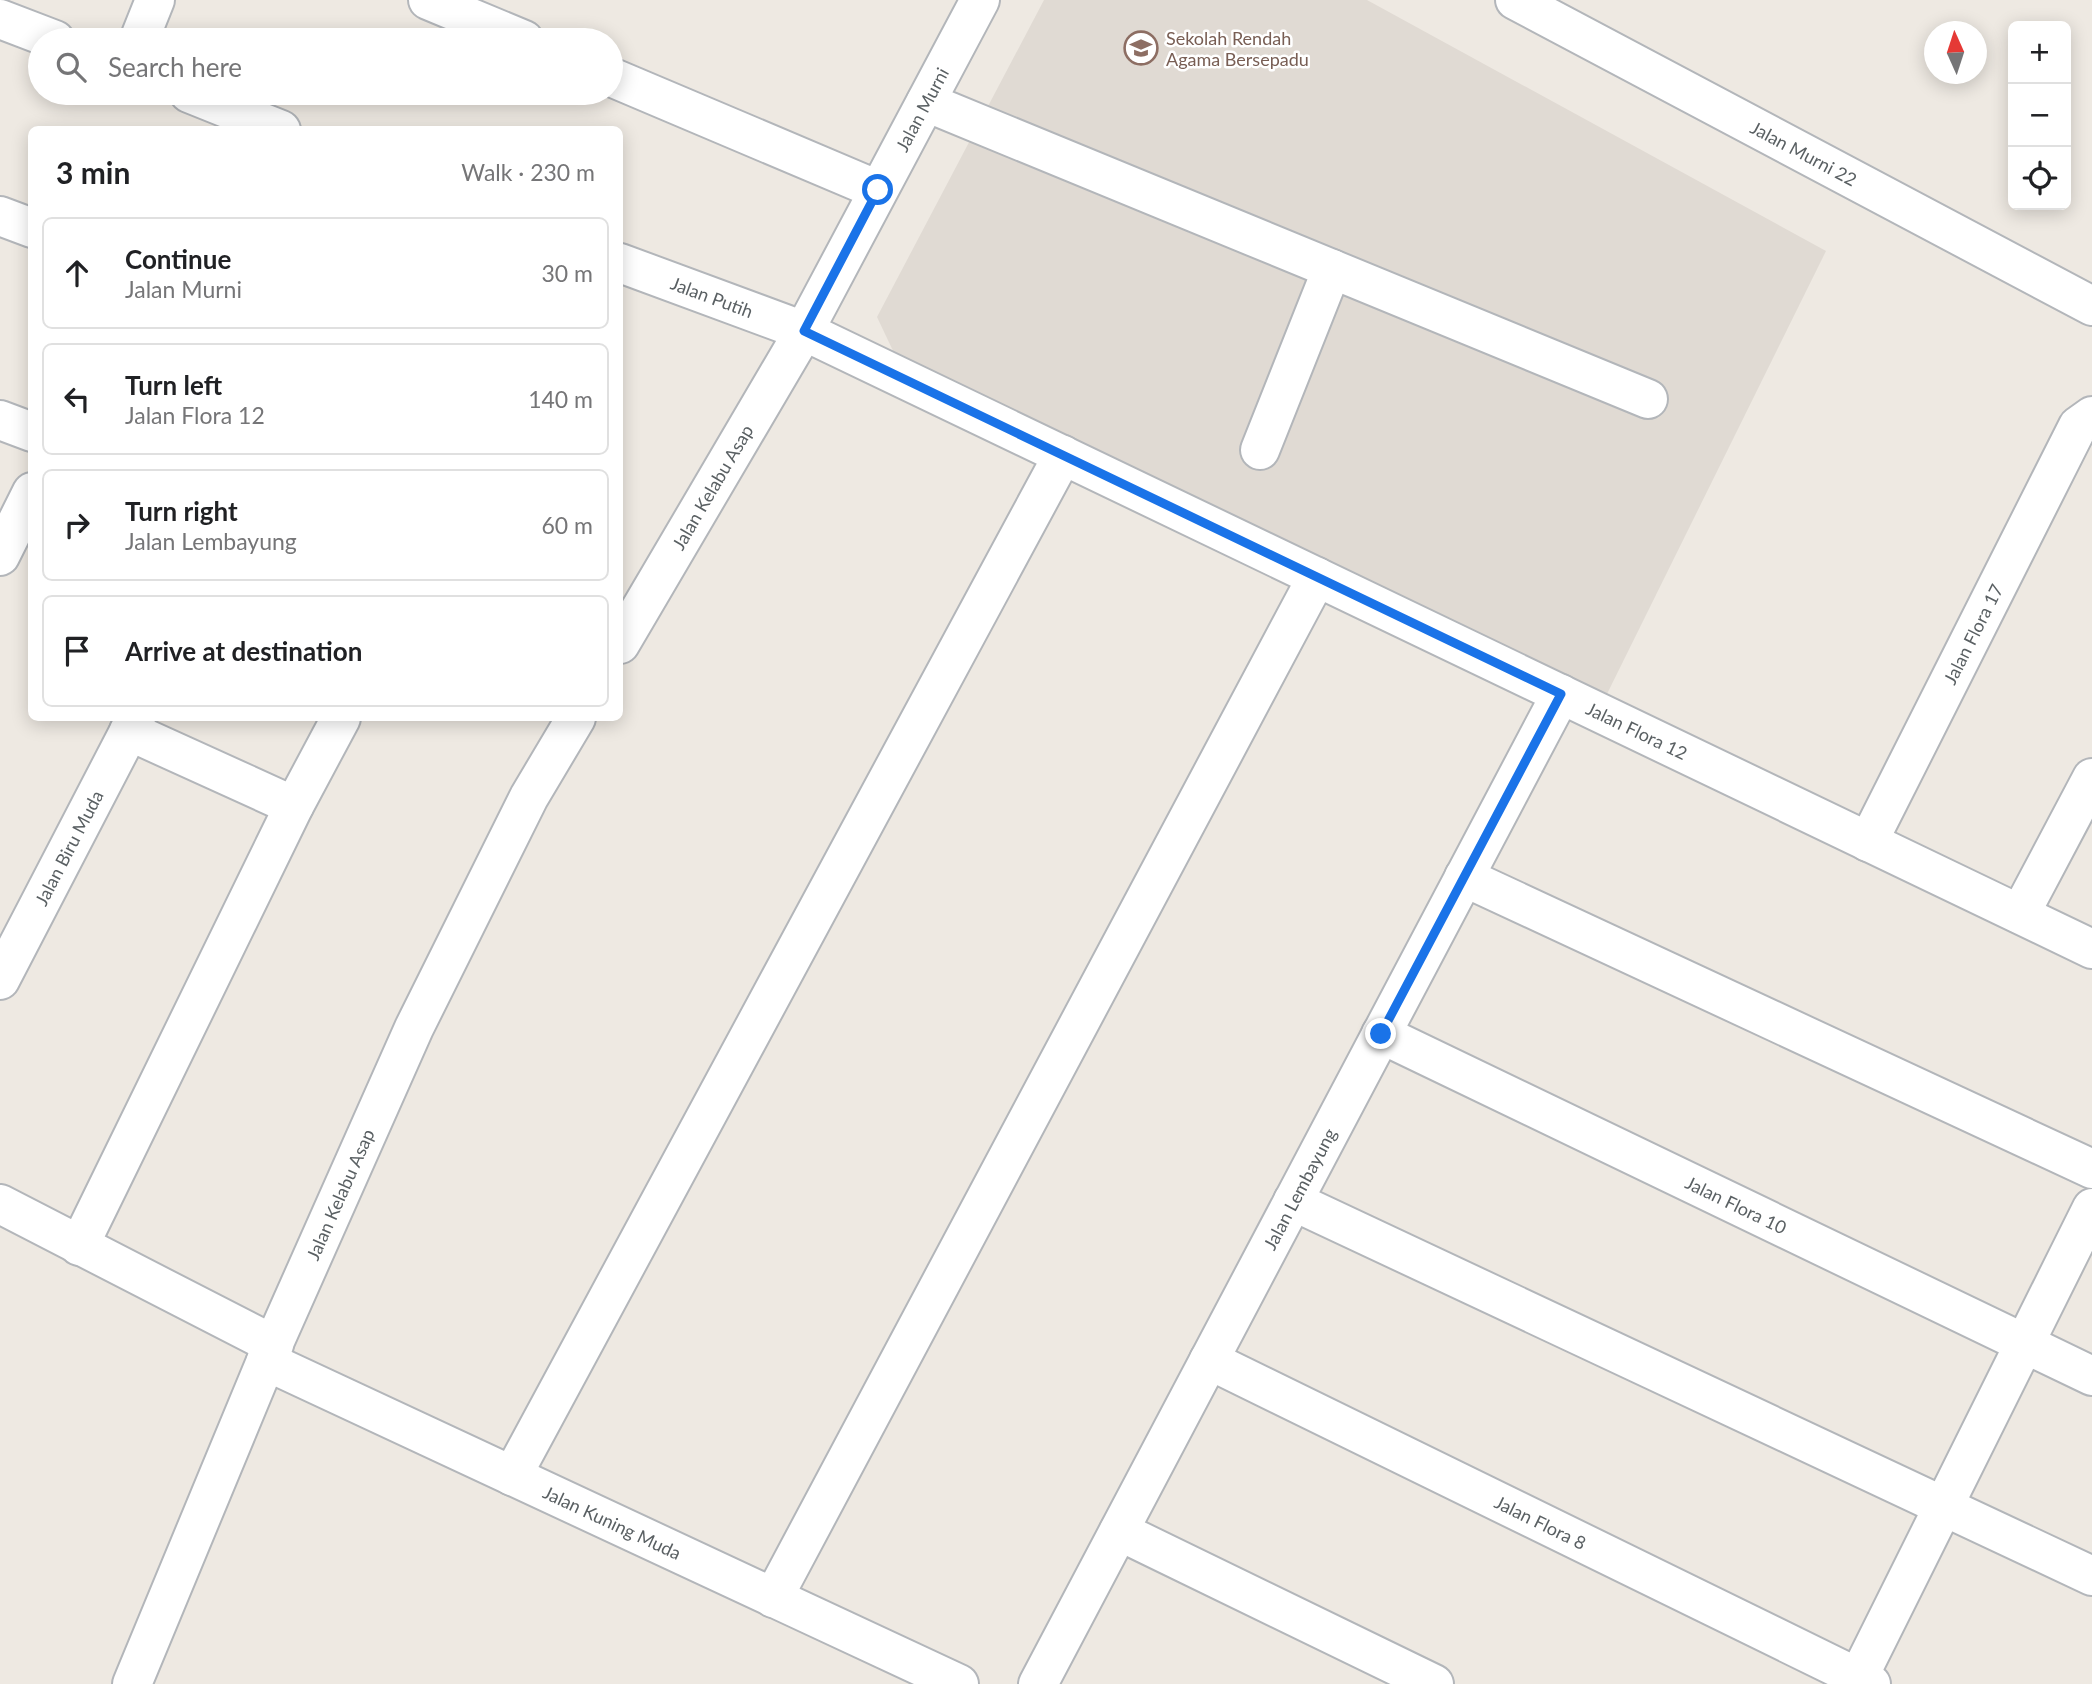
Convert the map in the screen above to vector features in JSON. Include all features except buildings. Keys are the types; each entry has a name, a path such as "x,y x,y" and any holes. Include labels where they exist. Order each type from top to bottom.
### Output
{"street":[{"path":"144,28 155,0"},
{"path":"428,0 495,28"},
{"name":"Jalan Murni","path":"804,331 979,0"},
{"name":"Jalan Murni 22","path":"1515,0 2092,306"},
{"path":"0,19 28,30"},
{"path":"623,82 878,190"},
{"path":"926,102 1648,399"},
{"path":"219,105 271,126"},
{"path":"0,216 28,226"},
{"name":"Jalan Putih","path":"623,264 804,331"},
{"path":"1260,450 1332,269"},
{"name":"Jalan Flora 12","path":"804,331 2092,949"},
{"name":"Jalan Kelabu Asap","path":"623,639 804,331"},
{"path":"0,420 28,430"},
{"name":"Jalan Flora 17","path":"1868,842 2085,421"},
{"path":"512,1476 1063,455"},
{"path":"0,555 28,500"},
{"path":"773,1598 1317,577"},
{"name":"Jalan Lembayung","path":"1038,1684 1561,694"},
{"path":"79,1245 294,806 339,721"},
{"name":"Jalan Kelabu Asap","path":"132,1684 270,1353 414,1028 530,797 574,721"},
{"path":"132,724 294,806"},
{"name":"Jalan Biru Muda","path":"0,979 132,724"},
{"path":"2020,914 2092,778"},
{"path":"1464,877 2092,1169"},
{"name":"Jalan Flora 10","path":"1381,1034 2092,1376"},
{"path":"1293,1201 2092,1576"},
{"name":"Jalan Kuning Muda","path":"0,1204 79,1245 270,1353 512,1476 959,1684"},
{"path":"1862,1682 1944,1506 2092,1208"},
{"name":"Jalan Flora 8","path":"1209,1360 1862,1682"},
{"path":"1119,1531 1434,1684"}],"shaded area":[{"path":"1044,0 1367,0 1826,251 1604,700 895,355 877,317"}],"place":[{"name":"Sekolah Rendah Agama Bersepadu","path":"1141,48"}],"route":[{"path":"878,190 804,331 1561,694 1381,1034"}]}
